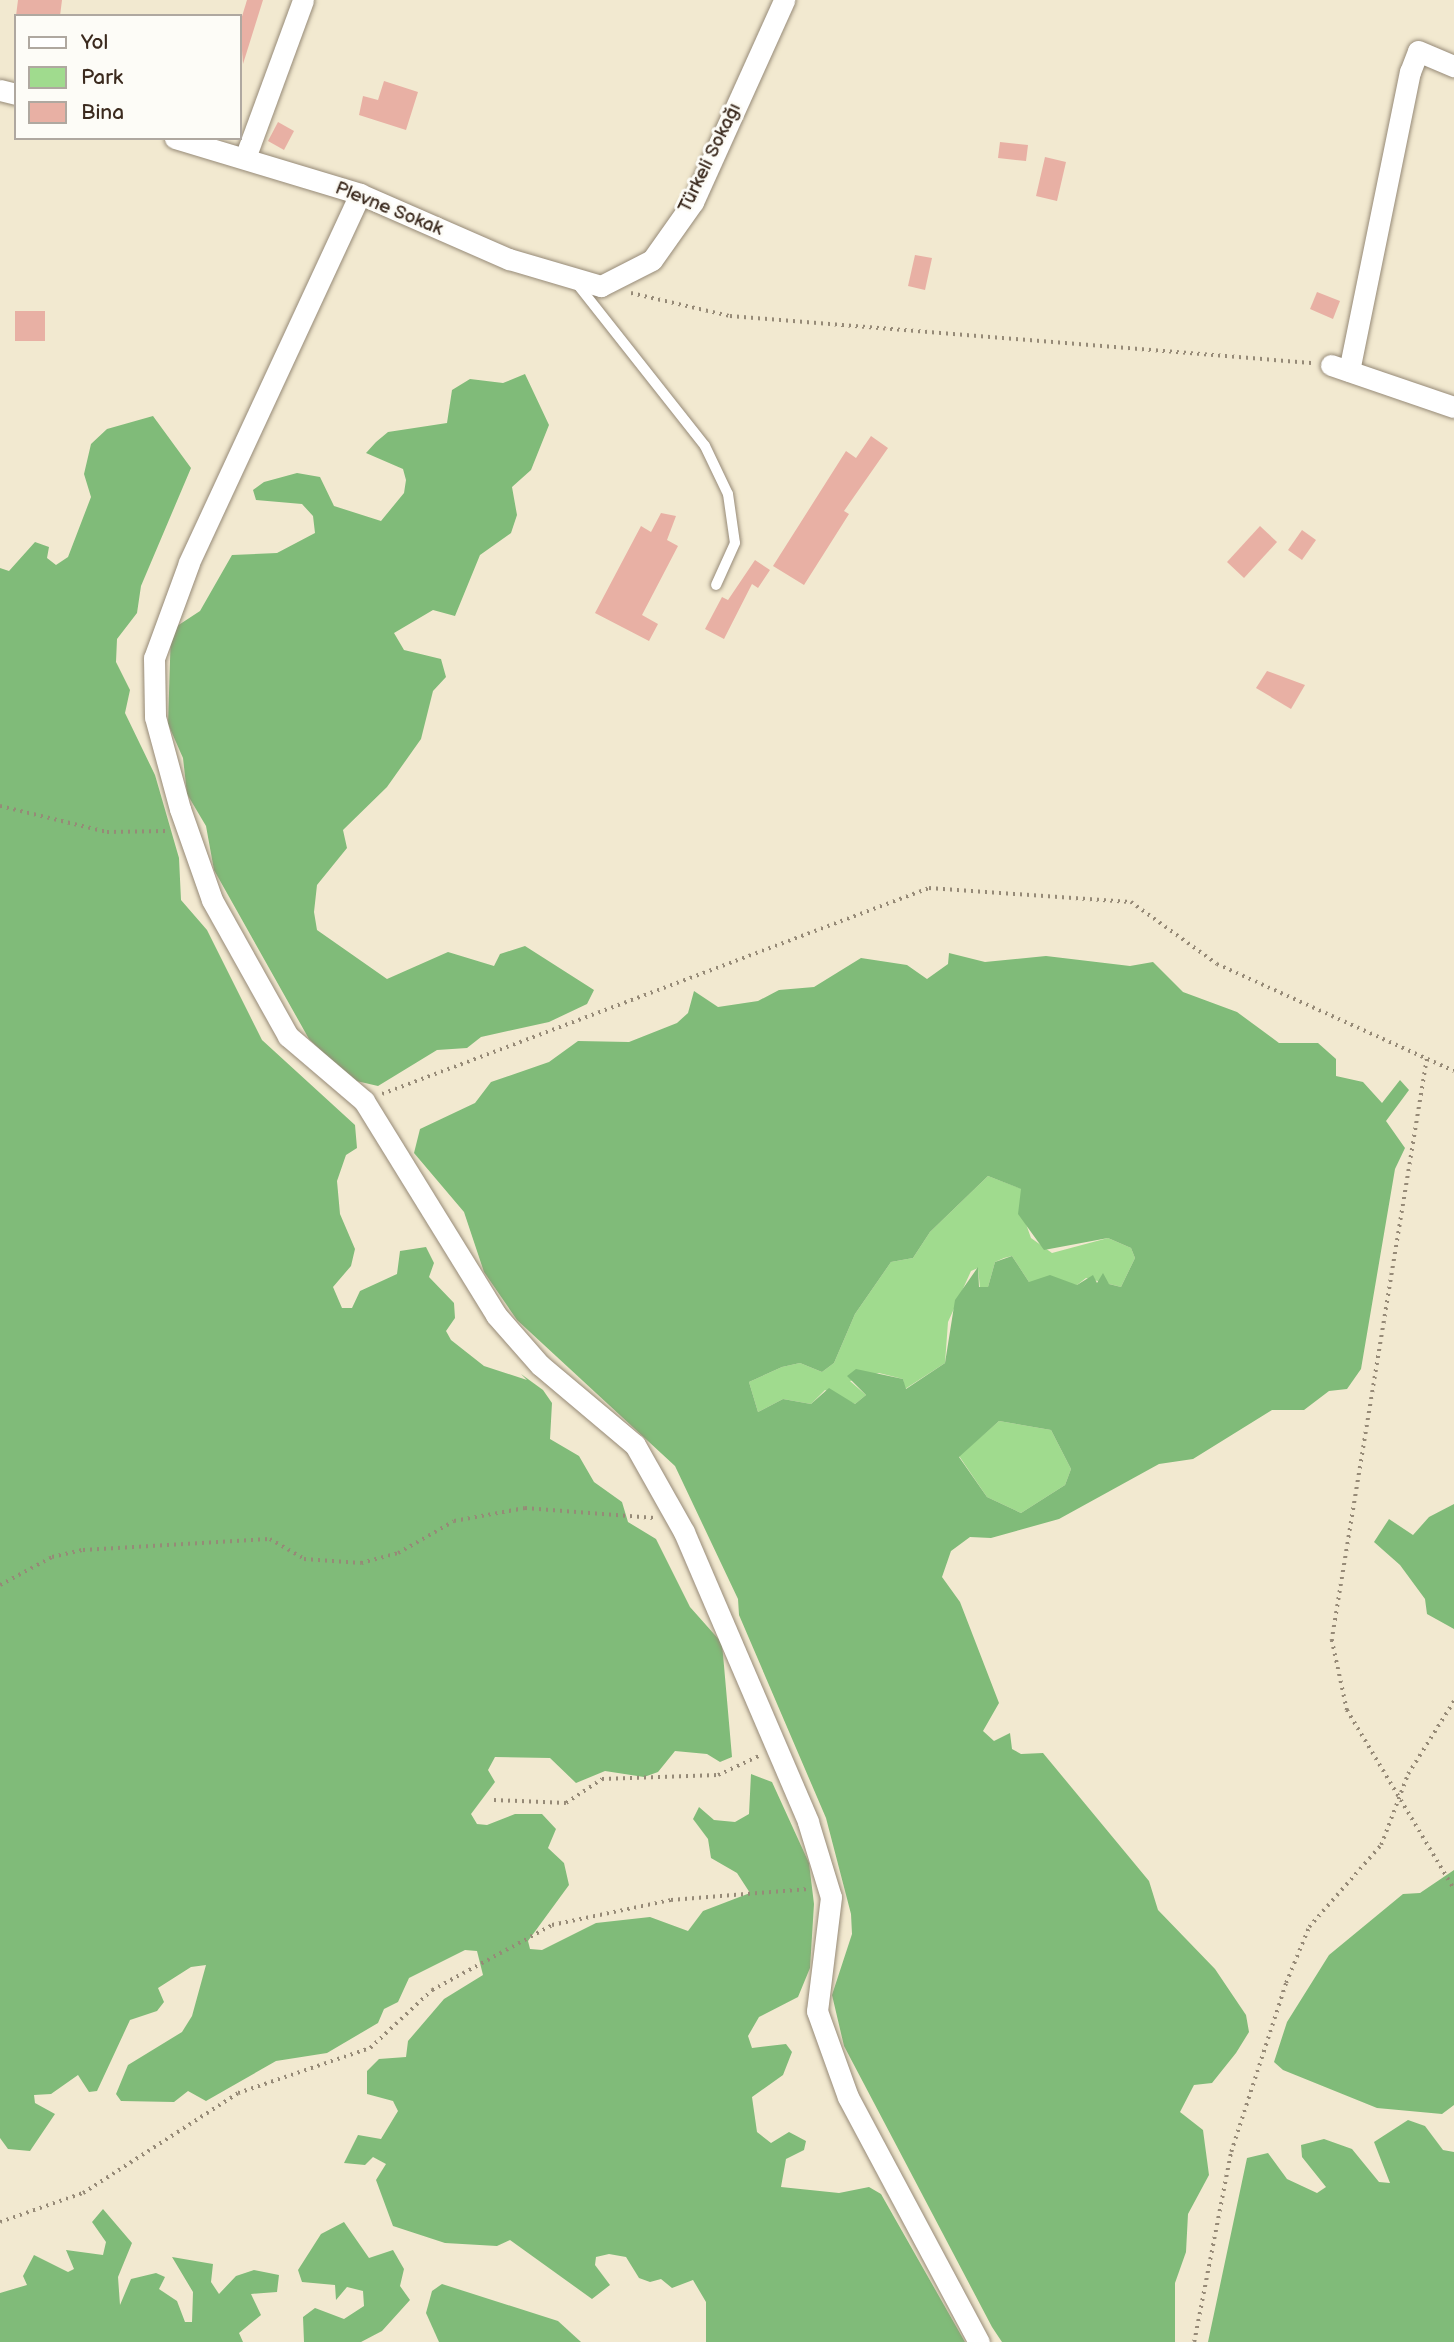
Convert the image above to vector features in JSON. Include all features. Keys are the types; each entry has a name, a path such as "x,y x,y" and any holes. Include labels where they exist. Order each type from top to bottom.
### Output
{"street":[{"path":"245,158 303,0"},
{"name":"Türkeli Sokağı","path":"601,286 652,260 693,202 785,0"},
{"path":"1454,66 1418,51 1340,368 1454,407"},
{"name":"Plevne Sokak","path":"182,140 360,194 509,259 601,286"},
{"path":"360,194 189,563 154,658 155,717 188,831 212,901 288,1036 364,1101 496,1315 540,1364 635,1445 678,1520 777,1748 829,1889 817,2011 848,2097 979,2342"}],"lane":[{"path":"572,277 705,446 728,494 735,543 716,585"}],"path":[{"path":"601,286 730,316 1340,368"},
{"path":"0,806 107,832 188,831"},
{"path":"364,1101 929,888 1130,902 1217,964 1454,1071"},
{"path":"1427,1059 1332,1640 1347,1710 1454,1889"},
{"path":"0,1585 52,1557 83,1550 270,1539 304,1559 361,1563 398,1553 454,1521 525,1508 678,1520"},
{"path":"1194,2342 1231,2152 1286,1983 1309,1927 1381,1845 1398,1799 1454,1701"},
{"path":"494,1801 566,1803 602,1779 718,1775 777,1748"},
{"path":"0,2222 83,2193 237,2093 370,2048 432,1990 552,1925 671,1900 829,1889"}],"green space":[{"path":"525,374 549,425 531,470 512,487 517,515 511,533 480,555 455,616 433,610 394,633 404,650 441,659 446,677 433,691 421,739 387,787 343,830 347,848 317,885 314,912 317,930 387,979 448,952 494,966 500,954 525,946 594,990 587,1004 549,1022 481,1037 467,1048 437,1050 378,1086 352,1080 309,1039 214,870 206,826 187,794 183,758 168,724 171,630 200,611 232,555 277,553 315,533 313,516 302,504 256,500 253,490 264,482 297,473 320,477 334,506 381,521 404,493 406,480 403,469 366,453 376,442 388,432 447,423 452,390 470,379 503,383"},
{"path":"153,416 191,468 141,586 137,613 117,639 116,662 130,690 125,713 155,775 179,858 181,900 207,930 262,1040 355,1125 357,1148 346,1155 337,1181 340,1214 355,1249 351,1266 333,1287 342,1308 352,1308 360,1291 397,1274 400,1251 426,1247 434,1263 429,1277 454,1303 455,1318 446,1331 451,1340 484,1366 527,1380 521,1374 543,1390 552,1403 550,1439 579,1456 594,1482 622,1502 628,1522 656,1539 690,1607 722,1643 732,1757 720,1762 707,1754 675,1751 658,1772 644,1777 605,1771 576,1783 550,1758 495,1757 488,1770 495,1782 471,1814 477,1824 487,1825 515,1814 542,1814 556,1829 548,1848 564,1863 569,1885 528,1941 530,1949 542,1950 596,1923 650,1917 688,1931 703,1911 750,1893 737,1873 711,1858 708,1839 693,1819 699,1807 714,1820 735,1822 749,1814 751,1774 772,1782 809,1863 814,1904 810,1968 798,1997 759,2017 748,2036 752,2048 786,2044 792,2052 783,2075 752,2097 757,2132 771,2143 789,2132 806,2141 804,2150 786,2159 781,2187 839,2193 869,2187 881,2194 965,2342 706,2342 706,2302 693,2280 672,2288 661,2279 650,2282 639,2278 626,2257 609,2254 596,2257 595,2265 610,2285 592,2299 510,2240 497,2246 445,2243 393,2226 376,2180 386,2164 373,2157 365,2165 344,2163 358,2135 381,2139 398,2111 393,2101 367,2094 367,2071 379,2059 406,2057 408,2041 444,1999 483,1975 477,1951 465,1950 409,1978 398,2002 384,2009 378,2023 327,2053 276,2061 206,2101 188,2091 174,2102 121,2101 116,2094 128,2065 182,2032 192,2016 206,1965 191,1967 158,1988 164,2002 157,2011 130,2020 97,2091 89,2092 78,2075 51,2094 34,2095 35,2103 55,2114 30,2151 8,2149 0,2138 0,568 9,571 35,542 49,547 47,558 56,565 68,557 91,497 84,474 91,444 107,429"},
{"path":"949,953 985,962 1046,956 1130,966 1153,962 1183,992 1237,1012 1279,1043 1318,1043 1336,1059 1336,1076 1363,1082 1382,1103 1400,1080 1409,1090 1386,1121 1405,1148 1395,1169 1361,1369 1347,1389 1329,1391 1304,1410 1272,1410 1193,1459 1159,1464 1059,1519 991,1538 970,1537 951,1551 942,1577 960,1602 999,1703 983,1731 994,1741 1010,1733 1012,1749 1021,1754 1043,1753 1149,1881 1158,1910 1215,1969 1246,2015 1249,2032 1236,2053 1212,2083 1194,2085 1180,2112 1203,2130 1209,2175 1188,2214 1186,2252 1175,2283 1175,2342 1002,2342 992,2327 844,2046 832,1995 852,1934 851,1914 826,1818 739,1615 738,1599 675,1466 517,1320 484,1272 464,1212 414,1153 420,1129 475,1103 491,1082 549,1062 578,1041 629,1042 677,1023 688,1013 694,991 718,1007 758,1001 779,990 814,987 861,958 907,965 927,979 948,964","holes":["988,1176 1021,1189 1018,1214 1044,1250 1108,1238 1131,1248 1135,1258 1121,1287 1109,1284 1103,1273 1097,1283 1093,1275 1077,1285 1050,1275 1029,1282 1012,1256 995,1262 988,1287 979,1287 978,1267 955,1300 945,1363 906,1389 903,1379 856,1369 847,1376 866,1395 855,1404 829,1388 811,1404 783,1399 758,1412 749,1382 782,1367 800,1363 822,1372 834,1363 855,1314 891,1262 913,1258 930,1232","999,1421 1051,1430 1071,1469 1065,1485 1021,1513 987,1497 959,1457"]},
{"path":"988,1176 1022,1189 1020,1207 1031,1238 1052,1253 1108,1238 1131,1248 1135,1258 1121,1287 1086,1278 1077,1285 1029,1282 1012,1256 1004,1258 995,1262 988,1287 980,1288 978,1268 971,1271 948,1322 945,1363 905,1389 903,1379 879,1373 850,1381 866,1395 855,1404 825,1390 811,1404 783,1399 758,1412 749,1382 782,1367 800,1363 822,1372 834,1363 855,1314 891,1262 913,1258 930,1232"},
{"path":"999,1421 1051,1430 1071,1469 1065,1485 1021,1513 987,1497 959,1456"},
{"path":"1454,1504 1454,1629 1427,1614 1425,1599 1400,1565 1374,1542 1389,1519 1413,1535 1429,1517"},
{"path":"1454,1870 1454,2105 1442,2114 1377,2108 1283,2070 1274,2062 1287,2022 1329,1955 1403,1894 1420,1893"},
{"path":"1408,2120 1425,2126 1443,2150 1454,2152 1454,2342 1208,2342 1247,2158 1268,2153 1287,2179 1317,2193 1326,2187 1302,2157 1301,2145 1324,2139 1352,2149 1379,2182 1390,2183 1374,2142"},
{"path":"103,2209 132,2243 118,2277 120,2305 131,2279 156,2273 165,2277 159,2289 177,2301 185,2322 192,2322 193,2292 172,2257 213,2264 211,2282 219,2294 236,2276 254,2270 279,2275 277,2292 251,2294 261,2315 239,2333 243,2342 0,2342 0,2293 27,2285 23,2276 34,2255 68,2272 74,2269 66,2250 103,2255 106,2242 92,2222"},
{"path":"344,2222 369,2258 393,2250 404,2269 400,2286 410,2300 382,2331 361,2342 304,2342 303,2317 315,2308 344,2319 364,2306 363,2291 347,2287 336,2300 335,2285 302,2282 298,2270 321,2234"},
{"path":"442,2284 558,2321 581,2342 439,2342 426,2313 432,2291"}],"building":[{"path":"18,0 62,0 60,14 16,14"},
{"path":"247,0 263,0 243,64 242,50 242,16"},
{"path":"384,81 418,92 406,130 359,115 363,96 378,100"},
{"path":"278,122 294,131 284,150 268,141"},
{"path":"1000,142 1028,145 1026,161 998,158"},
{"path":"1045,157 1066,162 1057,201 1036,196"},
{"path":"915,255 932,258 925,290 908,286"},
{"path":"1317,292 1340,301 1333,319 1310,309"},
{"path":"15,311 45,311 45,341 15,341"},
{"path":"871,436 888,448 844,511 849,514 804,585 773,566 846,451 856,458"},
{"path":"661,513 676,516 667,540 678,546 642,615 658,624 649,641 595,613 641,526 651,532"},
{"path":"1260,526 1277,542 1244,578 1227,562"},
{"path":"1302,530 1316,540 1302,560 1288,550"},
{"path":"755,560 770,570 758,588 752,584 724,639 705,629 722,597 728,600"},
{"path":"1267,671 1305,685 1291,709 1256,688"}]}
